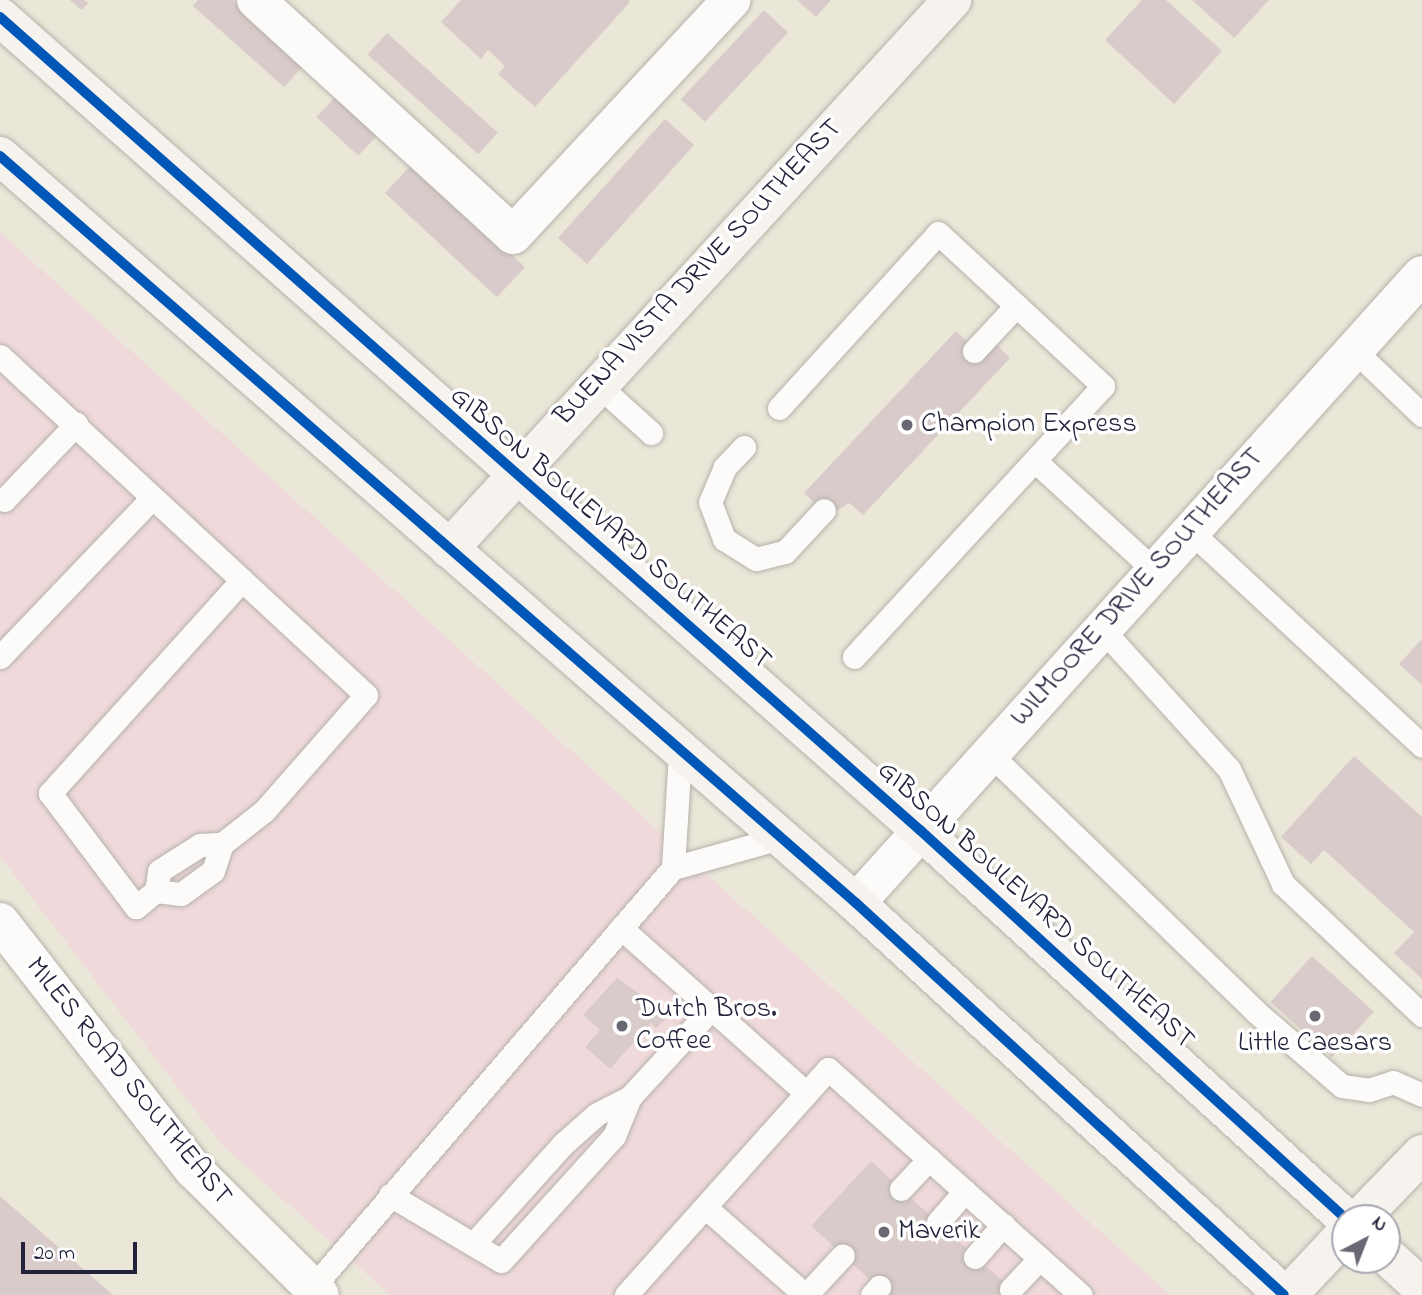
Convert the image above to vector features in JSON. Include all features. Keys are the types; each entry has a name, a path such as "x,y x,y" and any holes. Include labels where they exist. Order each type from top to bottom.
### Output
{"main road":[{"name":"BUENA VISTA DRIVE SOUTHEAST","path":"449,549 512,475 951,0"},
{"name":"GIBSON BOULEVARD SOUTHEAST","path":"0,17 512,475 920,830 1331,1205"},
{"path":"0,156 776,839 856,902 1286,1295 1331,1248"},
{"path":"1374,1204 1422,1154"},
{"path":"1401,1269 1422,1288 1415,1295"}],"street":[{"path":"256,0 513,235 732,0"},
{"name":"WILMOORE DRIVE SOUTHEAST","path":"856,902 1153,569 1422,275"},
{"name":"MILES ROAD SOUTHEAST","path":"0,922 194,1170 316,1291"}],"lane":[{"path":"779,408 937,233 1103,386 854,657"},
{"path":"974,351 1016,306"},
{"path":"1354,349 1422,415"},
{"path":"0,356 76,424 152,498 242,580 366,695 264,811 222,844 200,845 159,871 156,891 136,907 50,793 242,580"},
{"path":"597,384 650,433"},
{"path":"1,500 76,424"},
{"path":"744,447 725,467 709,502 724,540 756,559 785,552 824,509"},
{"path":"1035,461 1153,569"},
{"path":"0,657 152,498"},
{"path":"1189,530 1422,746"},
{"path":"1101,628 1229,769 1283,884 1422,1015"},
{"path":"989,753 1247,1003 1342,1086 1369,1090 1393,1082 1422,1095"},
{"path":"673,868 680,754"},
{"path":"316,1291 390,1195 673,868 776,839"},
{"path":"621,928 806,1093"},
{"path":"390,1195 476,1241 501,1261 614,1136 630,1097 710,1009"},
{"path":"626,1295 828,1069 1081,1295"},
{"path":"476,1241 563,1144 597,1114 630,1097"},
{"path":"901,1189 929,1159"},
{"path":"938,1222 965,1191"},
{"path":"705,1207 805,1295 843,1255"},
{"path":"975,1257 1003,1225"},
{"path":"1011,1289 1040,1258"}],"shaded area":[{"path":"0,232 1170,1295 390,1295 222,1145 0,856"}],"building":[{"path":"70,0 84,0 88,3 82,10"},
{"path":"198,0 232,0 304,65 284,87 193,6"},
{"path":"461,0 630,2 535,107 498,74 505,66 488,50 481,59 441,22"},
{"path":"797,0 831,0 816,17"},
{"path":"1142,0 1166,0 1222,51 1174,104 1105,40"},
{"path":"1192,0 1269,0 1234,38"},
{"path":"764,10 788,33 705,122 681,99"},
{"path":"387,33 498,133 478,154 368,55"},
{"path":"337,95 379,134 358,156 317,117"},
{"path":"665,119 694,145 587,264 558,238"},
{"path":"413,163 525,267 497,297 385,193"},
{"name":"Champion Express","path":"956,331 983,356 995,343 1010,358 863,515 849,503 828,516 804,493"},
{"path":"1422,639 1422,685 1399,664"},
{"path":"1354,756 1422,817 1422,979 1394,953 1414,932 1324,850 1311,864 1281,837"},
{"path":"1312,956 1374,1012 1332,1058 1271,1002"},
{"name":"Dutch Bros. Coffee","path":"617,978 669,1015 656,1028 651,1023 610,1069 585,1047 600,1030 583,1015"},
{"name":"Maverik","path":"871,1161 1018,1295 887,1295 811,1226"},
{"path":"0,1196 113,1295 0,1295"}],"cycle path":[{"path":"0,17 920,830 1331,1205"},
{"path":"0,156 856,903 1284,1295"}],"place":[{"name":"Champion Express","path":"907,425"},
{"name":"Little Caesars","path":"1315,1016"},
{"name":"Dutch Bros. Coffee","path":"622,1026"},
{"name":"Maverik","path":"884,1232"}]}
